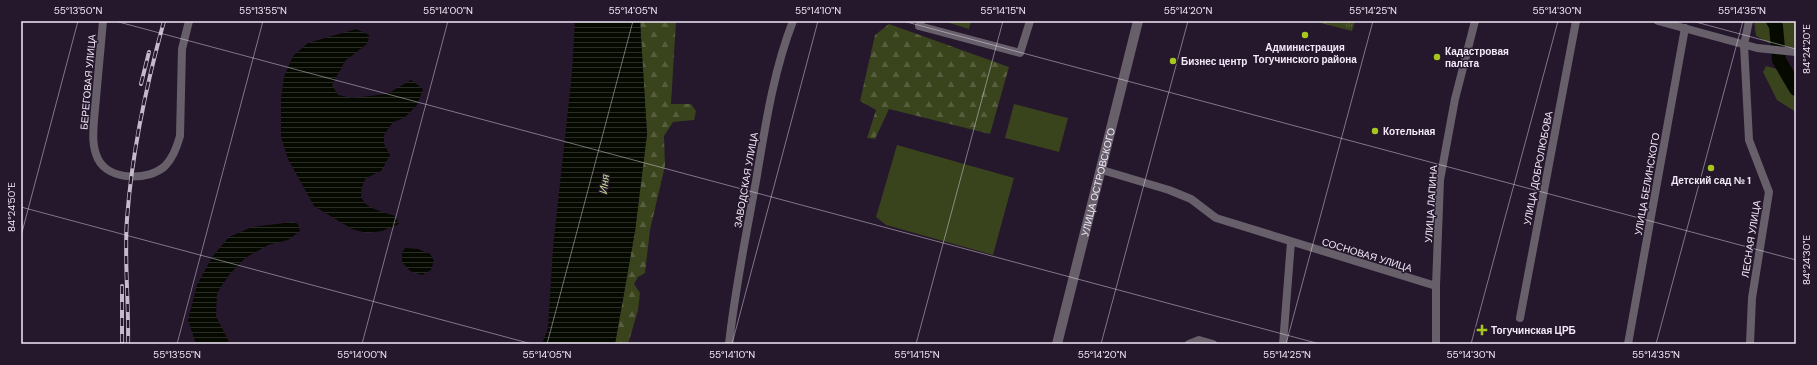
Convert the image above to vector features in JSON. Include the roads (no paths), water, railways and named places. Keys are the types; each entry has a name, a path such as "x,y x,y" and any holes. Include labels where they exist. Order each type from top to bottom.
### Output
{"street":[{"name":"БЕРЕГОВАЯ УЛИЦА","path":"103,21 94,120 95,152 104,168 116,174 131,176 148,174 164,167 171,159 178,143 180,136 182,49 189,21"},
{"name":"ЗАВОДСКАЯ УЛИЦА","path":"729,344 733,305 770,104 782,53 793,21"},
{"path":"920,24 1020,53 1030,21"},
{"name":"УЛИЦА ОСТРОВСКОГО","path":"1057,344 1102,170 1138,21"},
{"name":"УЛИЦА ЛАПИНА","path":"1436,344 1436,286 1440,180 1455,99 1475,21"},
{"name":"УЛИЦА ДОБРОЛЮБОВА","path":"1520,318 1576,21"},
{"path":"1658,21 1744,45 1771,50 1796,52"},
{"name":"ЛЕСНАЯ УЛИЦА","path":"1748,21 1744,45 1749,140 1769,192 1752,298 1750,344"},
{"name":"УЛИЦА БЕЛИНСКОГО","path":"1628,344 1685,28"},
{"name":"СОСНОВАЯ УЛИЦА","path":"1102,170 1168,190 1191,199 1216,218 1436,286"},
{"path":"1283,344 1291,242"},
{"path":"1190,344 1199,340 1213,344"}],"water":[{"name":"Иня","path":"575,21 640,21 647,134 635,231 615,344 542,344 548,328 553,248 572,73"},
{"path":"356,29 369,35 368,43 345,61 332,85 338,95 352,98 387,94 411,80 423,89 417,105 404,118 393,122 384,135 384,144 390,155 381,171 366,178 361,191 362,198 368,206 395,216 399,224 382,231 367,233 352,229 314,206 288,159 281,137 281,99 284,77 293,56 308,43"},
{"path":"293,222 298,224 300,231 288,240 268,245 245,258 229,275 217,293 216,316 230,344 196,344 188,320 197,285 212,257 229,237 252,227"},
{"path":"405,248 418,249 430,254 434,261 431,270 422,275 410,271 402,262 402,253"}],"waterway":[{"path":"1773,21 1776,26 1779,60 1796,89"}],"railway":[{"path":"128,344 126,250 129,194 141,119 151,70 164,21"},
{"path":"141,84 149,52"},
{"path":"122,286 122,344"}],"place":[{"name":"Администрация Тогучинского района","path":"1305,35"},
{"name":"Кадастровая палата","path":"1437,57"},
{"name":"Бизнес центр","path":"1173,61"},
{"name":"Котельная","path":"1375,131"},
{"name":"Детский сад № 1","path":"1711,168"},
{"name":"Тогучинская ЦРБ","path":"1482,330"}]}
